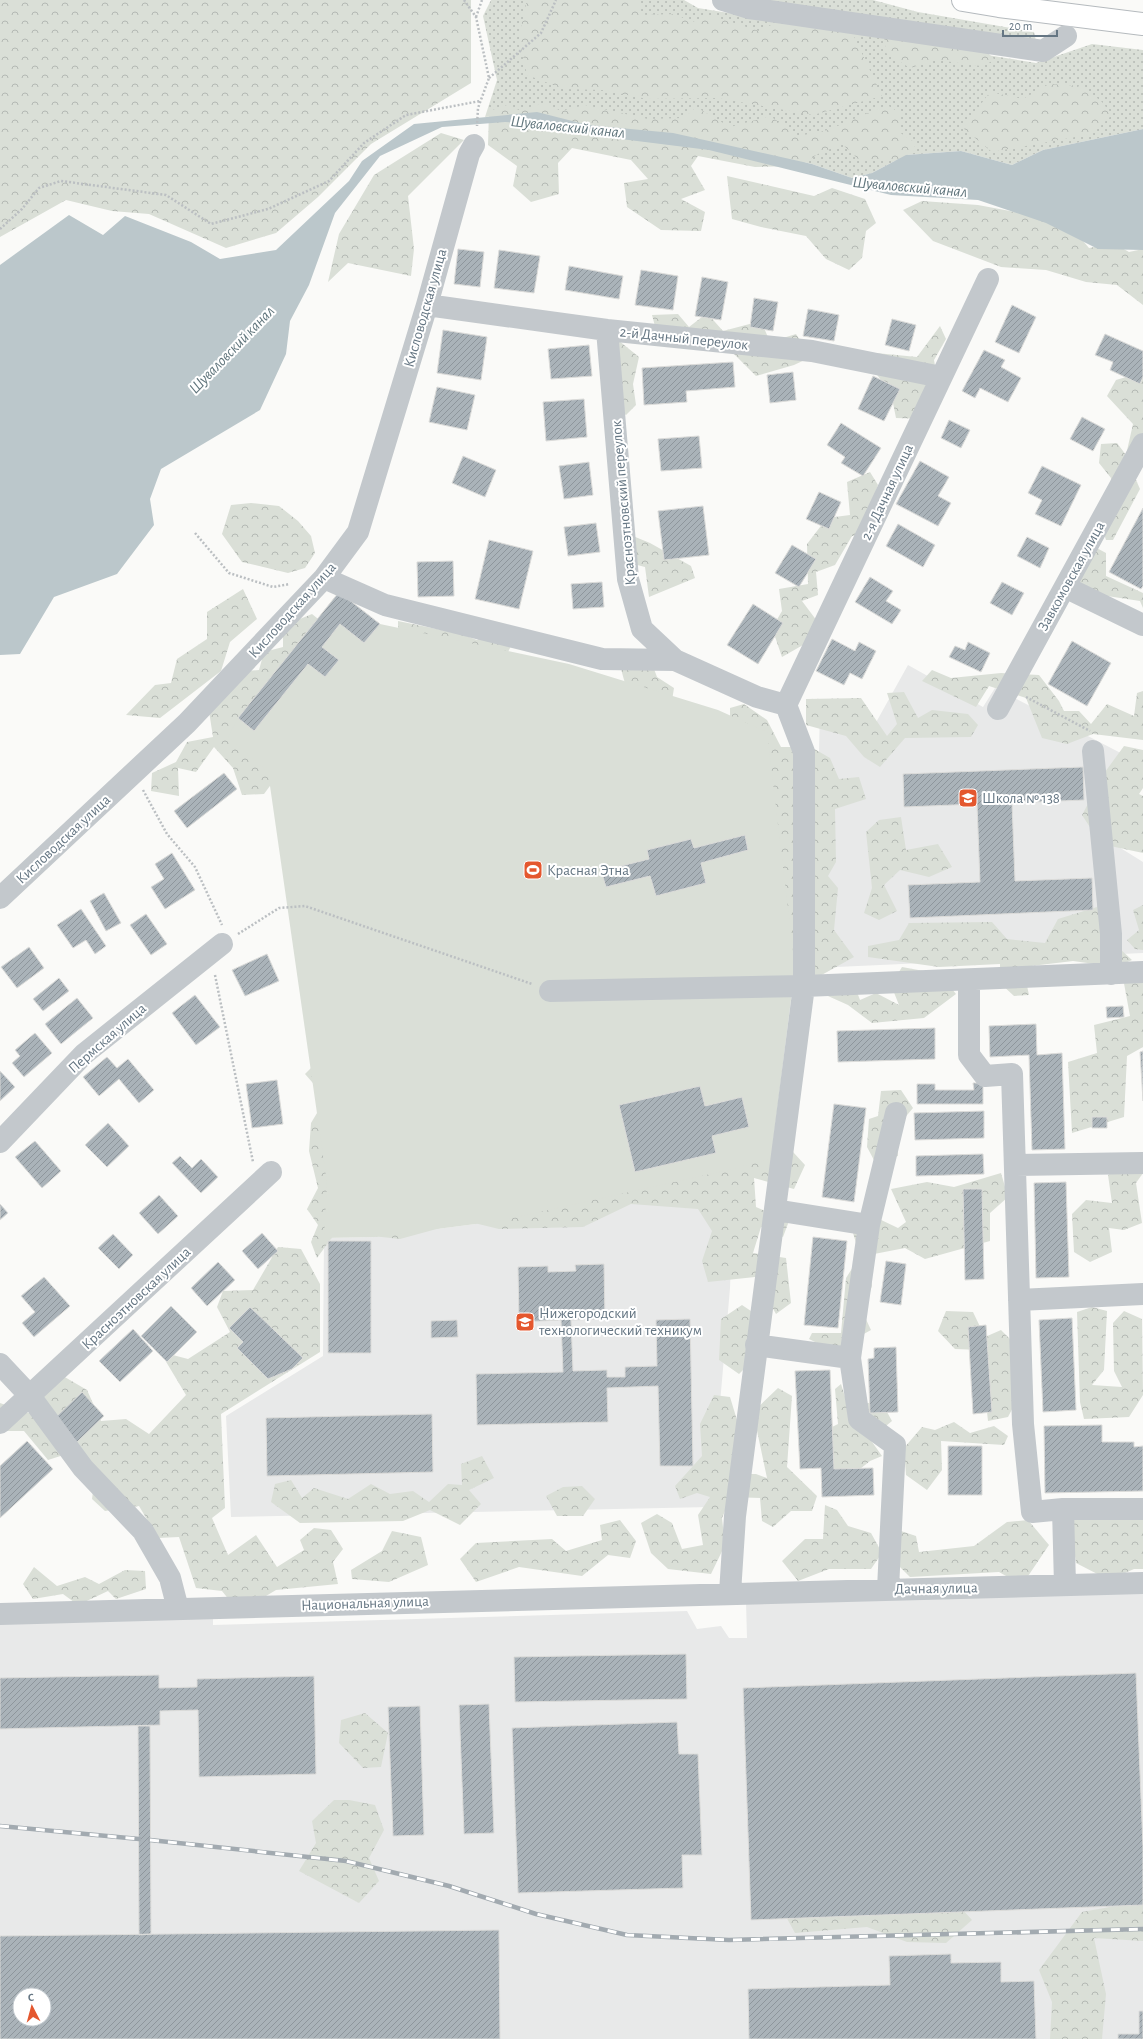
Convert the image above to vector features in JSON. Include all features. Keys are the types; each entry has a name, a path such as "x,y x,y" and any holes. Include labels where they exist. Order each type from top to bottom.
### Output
{"main road":[{"path":"963,0 1143,24"}],"street":[{"path":"723,0 749,8 1044,51 1066,36"},
{"name":"Кисловодская улица","path":"0,898 187,723 324,578 358,532 427,304 469,154 476,139"},
{"name":"2-я Дачная улица","path":"786,705 988,279"},
{"name":"2-й Дачный переулок","path":"427,304 607,330 812,351 941,378"},
{"name":"Красноэтновский переулок","path":"607,330 628,579 642,629 675,660"},
{"name":"Завкомовская улица","path":"998,709 1143,444"},
{"path":"324,578 385,605 602,659 675,660 757,697 786,705 804,752 804,986 756,1345 735,1516 730,1593"},
{"path":"1065,587 1142,624"},
{"path":"1093,751 1111,934 1111,974"},
{"name":"Пермская улица","path":"0,1142 84,1054 222,944"},
{"path":"550,991 969,981 1143,972"},
{"path":"969,981 969,1055 985,1076 1012,1074 1023,1424 1032,1512 1063,1509 1143,1509"},
{"path":"888,1589 895,1445 859,1419 850,1358 869,1225 896,1113"},
{"path":"1016,1166 1143,1163"},
{"name":"Красноэтновская улица","path":"0,1423 271,1172"},
{"path":"775,1210 869,1225"},
{"path":"1019,1300 1143,1294"},
{"path":"756,1345 850,1358"},
{"path":"0,1364 30,1396 83,1468 143,1531 170,1578 178,1609"},
{"path":"1063,1509 1065,1585"},
{"name":"Дачная улица","path":"730,1593 1143,1583"},
{"name":"Национальная улица","path":"0,1614 730,1593"}],"path":[{"path":"464,0 476,17 489,78"},
{"path":"476,17 482,0"},
{"path":"476,139 478,108 489,78 541,33 556,0"},
{"path":"0,229 22,209 39,188 61,181 166,195 211,224 268,209 329,181 364,143 406,115 480,101"},
{"path":"195,533 229,573 273,587 295,584"},
{"path":"1009,688 1090,731 1093,739 1093,751"},
{"path":"222,944 279,908 305,906 550,991"}],"shaded area":[{"name":"Школа № 138","path":"908,665 983,707 995,688 1138,762 1098,834 1143,862 1143,953 814,968 820,709 869,735"},
{"name":"Нижегородский технологический техникум","path":"734,1184 730,1288 711,1507 231,1517 226,1416 323,1356 324,1238 375,1237 499,1221"},
{"path":"1143,1591 1143,2039 0,2039 0,1621 213,1613 213,1625 687,1611 697,1629 721,1626 729,1638 747,1638 746,1602"}],"green space":[{"path":"0,0 471,0 471,83 371,144 318,197 276,233 226,248 149,214 112,211 66,200 0,237"},
{"path":"491,0 684,0 698,8 1036,63 1092,44 1143,50 1143,129 1043,150 1012,165 961,151 906,155 872,173 852,178 812,164 673,133 537,112 485,117 497,80 483,16"},
{"path":"527,0 638,0 642,15 677,14 690,23 709,15 759,31 781,20 850,28 882,96 813,115 717,98 647,99 602,90 564,89 527,75 519,36"},
{"path":"745,0 873,0 918,12 1034,32 1036,41"},
{"path":"884,35 981,46 995,60 981,66 937,60 910,68 886,53"},
{"path":"1049,84 1082,86 1102,102 1112,115 1092,134 992,152 963,128 990,92 1023,99"},
{"path":"545,103 561,111 585,105 648,119 684,118 696,107 730,127 770,116 799,136 828,130 887,105 900,113 899,132 917,144 902,161 858,159 842,144 818,154 800,166 755,167 698,156 691,166 705,190 681,199 705,212 701,231 661,230 627,207 624,183 648,179 631,160 572,148 558,163 559,194 531,202 513,186 517,166 488,145 489,111 507,105 519,110"},
{"path":"441,133 464,140 408,196 414,249 411,276 348,263 328,282 339,234 374,175"},
{"path":"727,176 814,196 832,188 865,199 876,223 866,231 862,258 849,270 826,259 806,236 761,227 732,219"},
{"path":"922,201 978,205 1036,216 1073,229 1089,248 1113,243 1129,252 1143,249 1143,305 1117,285 1086,282 1046,270 1001,267 933,241 903,210"},
{"path":"707,313 723,331 761,321 770,342 796,334 811,357 794,365 756,376 727,347 659,341 652,315 678,314 689,327"},
{"path":"940,326 946,339 934,360 938,382 924,419 896,418 891,393 871,367 876,353 917,357"},
{"path":"618,340 639,357 633,384 636,405 626,415 605,398"},
{"path":"1143,372 1143,467 1129,464 1140,489 1113,540 1106,540 1096,509 1110,495 1111,478 1099,463 1101,444 1117,443 1126,455 1133,424 1107,396 1116,380"},
{"path":"870,472 878,485 873,499 874,535 852,536 835,565 816,572 818,595 802,601 817,621 810,641 782,657 772,628 782,611 779,589 808,584 807,544 827,518 850,515 847,482"},
{"path":"251,503 279,506 298,521 311,536 315,553 305,568 288,573 242,562 222,534 231,505"},
{"path":"628,534 650,543 691,566 695,578 649,597 645,567 618,560"},
{"path":"1093,546 1106,553 1106,576 1143,593 1143,608 1140,601 1094,594 1066,572"},
{"path":"243,589 257,619 230,642 221,671 160,718 126,715 155,685 171,683 177,659 207,639 207,612"},
{"name":"Красная Этна","path":"339,592 380,624 569,664 718,710 767,732 795,968 771,1159 724,1171 499,1221 375,1237 324,1238 327,1183 268,772 228,737 238,718"},
{"path":"312,614 327,626 281,771 264,794 242,795 233,768 214,747 196,772 178,768 179,796 151,791 152,773 176,762 187,742 213,737 209,711 246,671 259,670 264,652 283,647 283,626"},
{"path":"398,621 461,634 477,640 493,628 511,646 505,658 398,633"},
{"path":"648,653 657,677 674,688 671,707 629,698 621,669"},
{"path":"932,670 951,678 1001,673 1039,675 1059,701 1064,711 1079,711 1091,724 1107,704 1134,716 1137,693 1143,691 1143,740 1093,734 1067,744 1042,738 1026,698 989,686 976,707 922,681"},
{"path":"904,692 918,718 932,710 968,714 978,725 971,737 905,738 880,767 864,757 846,736 806,725 806,699 861,698 887,736 897,724 887,693"},
{"path":"744,704 767,720 781,747 811,747 830,758 839,779 859,777 866,799 835,809 836,862 828,876 838,888 834,930 854,957 818,977 468,1125 730,733 730,708"},
{"path":"1124,746 1143,750 1143,788 1139,794 1143,796 1143,853 1101,844 1082,815 1105,772"},
{"path":"901,817 906,850 938,844 952,867 929,877 900,870 884,885 897,911 879,920 864,913 872,888 866,832 879,820"},
{"path":"1097,888 1106,936 1132,960 1116,967 1073,961 1023,967 1029,995 1014,996 1000,983 1000,964 939,967 868,957 868,946 899,940 909,923 992,922 1007,939 1045,943 1058,919 1097,907"},
{"path":"1143,905 1143,950 1135,949 1127,940 1139,930 1133,910"},
{"path":"902,967 940,974 956,994 924,1018 872,1023 848,1005 819,992 851,976 860,1000 876,993 899,1005 891,985"},
{"path":"1143,972 1143,1047 1127,1056 1124,1117 1072,1133 1068,1062 1097,1053 1094,1025 1130,1016 1123,978"},
{"path":"322,1057 782,1140 805,1165 794,1189 754,1178 756,1207 789,1221 783,1237 761,1227 753,1253 786,1258 791,1303 776,1314 755,1277 708,1282 702,1261 712,1231 698,1209 631,1204 583,1227 499,1229 466,1221 400,1239 336,1232 317,1258 311,1242 318,1225 307,1209 318,1188 309,1151 311,1123 326,1098 305,1074"},
{"path":"901,1090 913,1108 897,1127 898,1156 875,1162 867,1147 869,1119 878,1116 881,1091"},
{"path":"1133,1155 1143,1173 1136,1183 1142,1223 1124,1230 1109,1228 1112,1252 1090,1262 1074,1252 1072,1214 1086,1200 1112,1203 1108,1175"},
{"path":"1001,1173 1008,1197 990,1213 990,1241 925,1259 905,1248 869,1255 872,1286 863,1313 871,1330 833,1351 809,1339 812,1333 841,1333 846,1278 860,1256 853,1233 877,1218 898,1228 906,1222 891,1189 927,1182 954,1187"},
{"path":"278,1247 301,1249 320,1284 320,1352 221,1414 225,1508 212,1518 228,1555 256,1535 277,1567 304,1550 300,1540 314,1528 331,1530 343,1549 333,1562 338,1584 276,1590 261,1599 230,1601 222,1591 196,1588 179,1537 158,1538 139,1506 105,1511 92,1499 96,1469 76,1451 48,1460 24,1431 7,1431 0,1425 0,1403 29,1413 38,1379 51,1369 87,1390 101,1421 126,1419 149,1434 186,1395 150,1335 169,1354 188,1359 230,1332 217,1307 223,1291 253,1290"},
{"path":"742,1305 757,1315 752,1361 739,1374 719,1360 721,1319"},
{"path":"1092,1307 1107,1311 1104,1370 1092,1385 1122,1387 1114,1371 1113,1323 1124,1311 1142,1319 1143,1395 1129,1417 1084,1419 1080,1402 1077,1312"},
{"path":"946,1311 973,1312 985,1337 1001,1330 1013,1342 1019,1396 1008,1417 988,1421 980,1350 955,1349 938,1331"},
{"path":"841,1384 847,1403 882,1403 892,1421 870,1439 882,1456 870,1461 855,1473 831,1474 818,1434 838,1424 835,1389"},
{"path":"778,1388 792,1396 787,1467 817,1496 812,1511 791,1511 773,1527 762,1521 760,1498 731,1497 722,1518 725,1545 711,1574 668,1569 651,1553 641,1523 657,1514 672,1523 682,1549 703,1545 698,1515 710,1497 697,1493 680,1499 675,1486 702,1456 700,1424 714,1395 730,1397 737,1420 731,1474 756,1474 767,1478 753,1412"},
{"path":"954,1422 970,1433 994,1426 1008,1436 1004,1445 941,1441 942,1470 927,1490 906,1475 904,1448 922,1427 935,1430"},
{"path":"482,1456 494,1478 469,1490 481,1504 460,1525 430,1510 403,1521 300,1523 271,1502 275,1484 291,1480 302,1498 314,1488 348,1499 371,1484 390,1494 413,1491 429,1502 448,1484 462,1485 461,1464"},
{"path":"582,1486 595,1499 583,1516 557,1516 546,1496 563,1487"},
{"path":"825,1505 837,1510 848,1526 871,1533 882,1553 871,1569 829,1569 798,1581 782,1561 805,1539 823,1539"},
{"path":"1143,1512 1143,1569 1134,1569 1109,1580 1076,1563 1070,1520"},
{"path":"620,1520 636,1541 630,1558 608,1555 582,1576 519,1567 476,1582 460,1559 476,1543 552,1539 566,1551 602,1540 600,1525"},
{"path":"1028,1520 1049,1545 1022,1585 999,1572 910,1577 899,1566 901,1531 916,1536 919,1552 974,1546 1007,1522"},
{"path":"392,1531 421,1537 428,1565 389,1582 352,1579 351,1570 382,1551"},
{"path":"34,1567 57,1586 85,1577 99,1584 125,1570 145,1571 146,1589 116,1599 108,1591 78,1605 63,1594 33,1599 23,1584"},
{"path":"365,1713 388,1733 381,1767 363,1768 339,1743 341,1720"},
{"path":"334,1800 349,1800 375,1805 384,1830 369,1858 379,1881 359,1903 299,1871 316,1843 312,1821"},
{"path":"950,1896 972,1920 946,1943 907,1942 867,1927 795,1933 784,1913"},
{"path":"1143,1901 1143,1941 1094,1938 1106,1994 1102,2039 1050,2039 1052,2002 1039,1970 1082,1912"}],"water":[{"name":"Шуваловский канал","path":"537,112 588,125 673,133 812,164 852,178 872,173 906,155 961,151 1012,165 1043,150 1143,129 1143,250 1098,249 1046,223 978,200 891,195 709,150 613,138 561,125 505,122 442,127 380,156 335,213 309,285 290,321 286,354 260,410 161,469 150,499 154,525 117,574 54,597 20,654 0,655 0,265 69,215 103,235 125,216 191,242 220,259 276,250 349,181 362,161 414,124"}],"building":[{"path":"458,249 484,252 480,287 454,284"},
{"path":"499,250 540,256 534,293 494,288"},
{"path":"569,266 623,276 619,299 565,290"},
{"path":"641,270 678,276 673,310 635,305"},
{"path":"702,277 728,282 721,320 695,316"},
{"path":"754,298 778,302 773,331 750,327"},
{"path":"1012,305 1036,317 1019,353 995,342"},
{"path":"808,309 839,315 834,341 803,336"},
{"path":"892,319 916,325 909,351 885,345"},
{"path":"443,330 487,337 481,380 437,373"},
{"path":"1105,334 1143,351 1143,377 1140,384 1110,370 1113,362 1095,355"},
{"path":"589,345 592,376 551,379 548,349"},
{"path":"984,350 1005,360 1001,367 1021,378 1008,402 980,388 975,398 962,391"},
{"path":"733,362 735,387 686,391 687,402 644,405 642,368"},
{"path":"793,372 796,400 770,403 767,375"},
{"path":"873,376 900,389 884,421 858,409"},
{"path":"437,387 475,395 467,430 429,422"},
{"path":"584,399 587,437 546,441 543,402"},
{"path":"1082,417 1105,429 1093,451 1070,439"},
{"path":"949,420 970,430 961,448 941,438"},
{"path":"841,423 881,448 863,476 841,463 845,457 827,445"},
{"path":"699,436 702,468 661,471 658,439"},
{"path":"463,456 496,470 485,497 452,483"},
{"path":"920,461 949,477 938,496 951,503 938,526 896,504"},
{"path":"589,462 593,495 564,499 559,466"},
{"path":"1042,466 1081,485 1061,526 1035,514 1042,500 1028,493"},
{"path":"819,492 841,502 829,529 806,519"},
{"path":"703,506 709,555 664,560 658,511"},
{"path":"1143,508 1143,586 1141,589 1109,572"},
{"path":"596,523 600,552 568,556 564,527"},
{"path":"898,524 935,545 923,567 886,546"},
{"path":"1027,537 1049,548 1040,568 1017,556"},
{"path":"489,540 533,551 519,609 475,599"},
{"path":"792,545 816,559 799,587 775,573"},
{"path":"453,561 454,596 418,597 417,562"},
{"path":"870,577 893,591 886,601 901,610 892,624 855,602"},
{"path":"602,582 604,607 573,609 571,584"},
{"path":"1002,582 1024,593 1012,615 990,603"},
{"path":"339,592 380,624 364,643 340,624 322,647 339,660 325,677 308,664 254,731 238,718"},
{"path":"753,604 783,623 758,664 727,645"},
{"path":"832,639 855,651 859,642 876,651 862,679 850,673 844,685 816,671"},
{"path":"1072,641 1111,663 1087,706 1048,684"},
{"path":"968,642 990,653 981,672 949,657 955,646 965,650"},
{"path":"1083,767 1084,800 1012,803 1015,881 1092,878 1093,910 910,918 908,885 980,882 977,804 904,807 903,774"},
{"path":"224,773 237,789 187,828 174,811"},
{"path":"745,835 748,850 701,863 706,883 656,896 650,876 606,887 601,871 649,859 647,850 691,839 694,848"},
{"path":"172,853 195,890 165,909 151,887 164,879 155,864"},
{"path":"104,893 121,923 106,931 90,901"},
{"path":"81,909 106,946 95,954 86,940 73,948 57,925"},
{"path":"146,914 167,944 151,955 130,925"},
{"path":"29,947 44,968 17,988 1,967"},
{"path":"267,954 279,981 245,996 232,970"},
{"path":"59,978 69,991 43,1011 33,999"},
{"path":"195,995 220,1027 196,1045 172,1013"},
{"path":"77,998 93,1018 61,1044 45,1024"},
{"path":"1123,1006 1124,1017 1107,1018 1106,1007"},
{"path":"1036,1024 1037,1055 1062,1053 1065,1149 1032,1150 1029,1055 990,1057 989,1026"},
{"path":"935,1028 935,1059 838,1062 837,1031"},
{"path":"35,1033 52,1053 24,1077 12,1063 20,1056 15,1050"},
{"path":"1143,1051 1143,1101 1140,1052"},
{"path":"107,1057 117,1068 128,1059 154,1090 139,1103 119,1079 99,1096 83,1077"},
{"path":"0,1071 15,1087 0,1101"},
{"path":"277,1080 283,1124 252,1128 246,1084"},
{"path":"973,1083 983,1083 983,1104 917,1104 917,1084 935,1084 935,1090 974,1090"},
{"path":"700,1086 705,1106 742,1097 749,1127 712,1136 716,1153 635,1172 619,1105"},
{"path":"834,1104 866,1108 854,1202 822,1197"},
{"path":"984,1111 984,1138 915,1140 914,1113"},
{"path":"1092,1117 1107,1117 1107,1128 1092,1128"},
{"path":"108,1123 129,1146 107,1167 85,1145"},
{"path":"35,1141 61,1171 42,1188 15,1157"},
{"path":"983,1154 984,1174 916,1176 916,1156"},
{"path":"180,1156 192,1168 201,1159 218,1177 201,1193 172,1163"},
{"path":"1066,1182 1069,1277 1036,1278 1034,1183"},
{"path":"963,1189 982,1189 984,1279 965,1280"},
{"path":"159,1195 178,1216 158,1234 139,1213"},
{"path":"0,1204 8,1213 0,1220"},
{"path":"262,1233 278,1251 258,1269 242,1251"},
{"path":"113,1234 133,1255 119,1269 98,1248"},
{"path":"813,1237 847,1241 838,1328 804,1325"},
{"path":"328,1241 371,1241 371,1353 328,1353"},
{"path":"886,1261 906,1264 901,1305 880,1302"},
{"path":"218,1262 235,1280 207,1306 191,1288"},
{"path":"604,1264 605,1319 571,1320 573,1371 607,1370 607,1377 625,1377 625,1367 657,1366 656,1320 690,1319 693,1466 660,1466 658,1386 607,1388 608,1422 477,1425 476,1374 563,1372 561,1320 519,1322 518,1267 548,1266 548,1272 576,1271 575,1265"},
{"path":"44,1277 70,1306 34,1337 22,1323 35,1312 21,1296"},
{"path":"171,1306 197,1332 167,1362 141,1336"},
{"path":"250,1307 303,1358 292,1369 268,1379 237,1348 243,1342 229,1328"},
{"path":"1072,1318 1076,1410 1043,1412 1039,1320"},
{"path":"457,1320 458,1337 431,1338 431,1321"},
{"path":"986,1325 992,1412 973,1414 968,1327"},
{"path":"133,1329 153,1351 120,1382 99,1361"},
{"path":"896,1347 898,1412 870,1413 868,1359 874,1358 874,1348"},
{"path":"830,1370 834,1469 873,1468 874,1495 822,1497 821,1468 800,1469 795,1371"},
{"path":"82,1392 104,1416 74,1445 52,1421"},
{"path":"432,1414 433,1472 267,1476 266,1418"},
{"path":"1102,1425 1102,1442 1134,1442 1134,1447 1143,1446 1143,1491 1045,1493 1044,1426"},
{"path":"27,1441 53,1469 0,1518 0,1466"},
{"path":"948,1446 982,1446 982,1495 948,1495"},
{"path":"686,1654 687,1699 515,1702 514,1657"},
{"path":"1136,1673 1143,1847 1143,1905 751,1920 743,1688"},
{"path":"159,1675 159,1688 197,1687 197,1679 314,1676 316,1774 199,1777 198,1710 160,1711 160,1725 0,1729 0,1678"},
{"path":"489,1704 494,1833 464,1834 459,1705"},
{"path":"420,1706 424,1835 393,1836 388,1707"},
{"path":"677,1722 679,1754 698,1754 702,1855 682,1855 683,1888 518,1893 512,1728"},
{"path":"138,1726 150,1726 151,1934 139,1935"},
{"path":"499,1930 500,2039 0,2039 0,1936"},
{"path":"951,1954 951,1963 1001,1962 1001,1982 1034,1981 1036,2039 749,2039 748,1989 890,1985 889,1956"},
{"path":"1139,2011 1143,2011 1143,2039 1118,2039 1118,2034 1139,2034"}],"railway":[{"path":"0,1826 139,1839"},
{"path":"150,1840 346,1861 449,1886 536,1914 627,1935 729,1940 1143,1929"}],"place":[{"name":"Школа № 138","path":"968,798"},
{"name":"Красная Этна","path":"533,870"},
{"name":"Нижегородский технологический техникум","path":"525,1322"}]}
